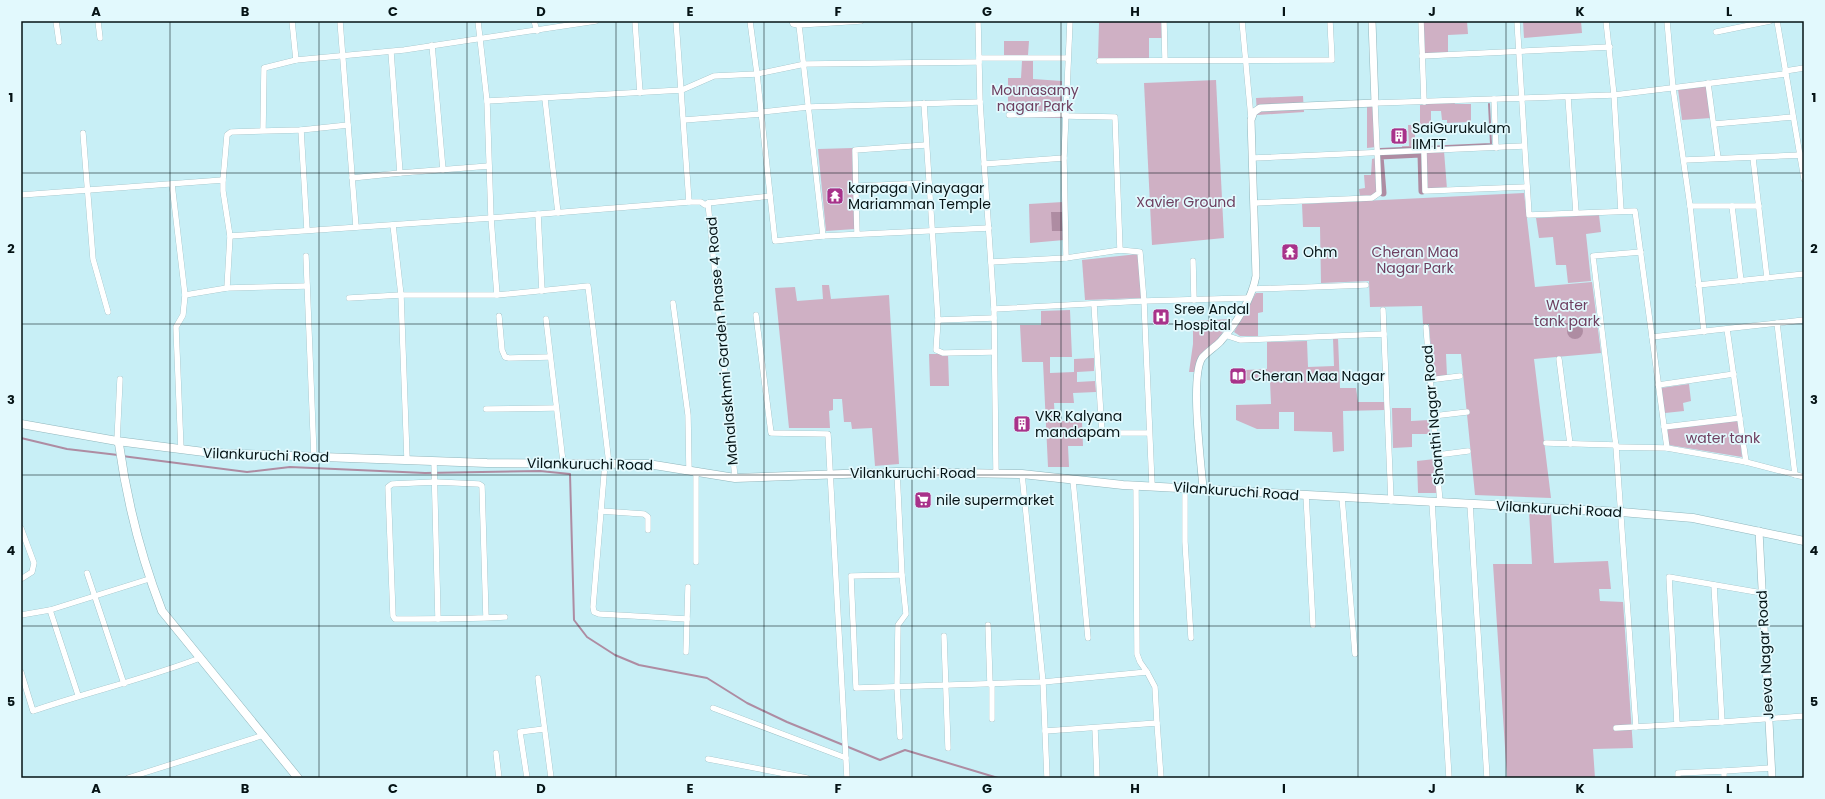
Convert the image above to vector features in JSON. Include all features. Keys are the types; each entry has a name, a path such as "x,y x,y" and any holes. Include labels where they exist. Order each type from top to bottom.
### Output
{"main road":[{"name":"Vilankuruchi Road","path":"21,424 118,443 212,453 487,463 563,462 648,464 735,478 897,472 1022,474 1136,485 1391,501 1621,512 1693,518 1804,541"},
{"path":"118,443 131,514 150,579 162,611 298,778"}],"street":[{"path":"56,21 59,42"},
{"path":"98,21 100,38"},
{"path":"292,21 296,60"},
{"path":"340,21 356,227"},
{"path":"478,21 487,101 491,218 497,295"},
{"path":"534,21 537,31"},
{"path":"263,130 264,68 296,60 391,52 596,21"},
{"path":"635,21 640,93"},
{"path":"676,21 689,202"},
{"path":"750,21 775,241 823,236 989,228"},
{"path":"792,21 793,24 799,25 861,21"},
{"path":"978,21 980,102 994,309 996,473"},
{"path":"1066,258 1064,158 1070,21"},
{"path":"1164,21 1165,60"},
{"path":"1202,488 1196,380 1202,359 1225,335 1254,290 1256,276 1255,203 1251,120 1242,21"},
{"path":"1099,61 1332,60 1330,21"},
{"path":"1255,203 1372,198 1379,193 1372,21"},
{"path":"1421,21 1424,102"},
{"path":"1517,21 1529,215 1635,211 1667,448"},
{"path":"1606,21 1614,95 1620,211"},
{"path":"1668,21 1673,88 1690,206 1704,332"},
{"path":"1716,32 1770,21"},
{"path":"1777,21 1793,117 1802,156 1804,180"},
{"path":"799,25 805,64 808,107 823,236"},
{"path":"432,45 443,170"},
{"path":"1422,56 1610,47"},
{"path":"391,52 400,172"},
{"path":"487,101 546,99 682,90 714,76 757,74 805,64 1068,58"},
{"path":"1251,120 1254,112 1260,108 1614,95 1673,88 1804,68"},
{"path":"1708,83 1718,158"},
{"path":"1568,97 1576,213"},
{"path":"546,99 558,213"},
{"path":"1494,99 1496,148"},
{"path":"684,120 719,118 808,107 980,102"},
{"path":"924,103 938,320 936,350 943,353 994,352"},
{"path":"1009,115 1115,117 1120,250"},
{"path":"1714,124 1793,117"},
{"path":"227,288 230,236 223,191 223,180 227,135 231,132 263,130 270,132 348,125"},
{"path":"301,130 307,230"},
{"path":"84,133 93,259 108,312"},
{"path":"858,234 855,150 926,145"},
{"path":"1253,158 1524,146"},
{"path":"1424,151 1425,191 1527,187"},
{"path":"1684,160 1802,156"},
{"path":"984,164 1064,158"},
{"path":"1753,158 1768,278"},
{"path":"352,178 400,172 489,166"},
{"path":"21,195 223,180"},
{"path":"857,186 929,183"},
{"path":"172,184 185,294 183,315 176,327 181,450"},
{"path":"708,202 770,196"},
{"name":"Mahalaskhmi Garden Phase 4 Road","path":"230,236 491,218 689,202 701,202 706,205 708,202 735,478"},
{"path":"1690,206 1759,206"},
{"path":"1732,206 1741,281"},
{"path":"538,214 542,291"},
{"path":"393,225 401,295 407,459"},
{"path":"991,262 1066,258 1120,250 1140,252 1144,301 1148,433 1152,486"},
{"path":"1636,727 1616,446 1593,256 1641,252"},
{"path":"306,256 314,457"},
{"path":"1192,261 1194,300"},
{"path":"1698,285 1804,274"},
{"path":"1254,290 1366,285"},
{"path":"185,294 227,288 307,286"},
{"path":"348,298 401,295 497,295 588,286 607,464 601,511 593,607 594,612 599,614 687,619"},
{"path":"994,309 1144,301 1248,298"},
{"path":"673,303 688,415 693,471 696,562"},
{"path":"1094,304 1102,433 1148,433"},
{"path":"1383,310 1391,501"},
{"path":"756,315 771,433 828,434 847,778"},
{"path":"499,316 502,350 505,357 550,357"},
{"path":"938,320 994,318"},
{"path":"546,319 563,462"},
{"path":"1652,337 1804,320"},
{"path":"1777,323 1795,475"},
{"name":"Shanthi Nagar Road","path":"1426,326 1429,380 1437,455 1436,502 1449,778"},
{"path":"1727,329 1746,462"},
{"path":"1225,335 1240,340 1384,334"},
{"path":"1559,359 1570,444"},
{"path":"1658,385 1734,374"},
{"path":"1429,380 1460,376"},
{"path":"118,443 120,379"},
{"path":"486,409 556,408"},
{"path":"1433,416 1467,412"},
{"path":"1664,427 1740,418"},
{"path":"1546,443 1667,448 1746,462 1804,477"},
{"path":"1437,455 1468,451"},
{"path":"434,461 438,619"},
{"path":"897,472 902,575 906,614 898,625 897,687 900,737"},
{"path":"1022,474 1043,682 1046,778"},
{"path":"486,618 482,486 479,484 435,480 392,484 388,487 393,616 395,619 438,619 486,618 505,617"},
{"path":"1073,480 1088,638"},
{"path":"1136,485 1137,654 1155,688 1161,778"},
{"path":"1185,487 1185,542 1191,638"},
{"path":"1306,495 1313,625"},
{"path":"1342,497 1355,654"},
{"path":"1470,504 1487,778"},
{"path":"601,511 644,514 648,517 648,530"},
{"path":"21,528 34,563 32,572 21,579"},
{"name":"Jeeva Nagar Road","path":"1759,531 1772,778"},
{"path":"87,573 124,684"},
{"path":"902,575 851,576 856,688 1043,682 1147,672"},
{"path":"1677,724 1669,577 1762,593"},
{"path":"21,615 50,610 150,579"},
{"path":"1714,585 1722,722"},
{"path":"686,652 688,587"},
{"path":"50,610 78,695"},
{"path":"988,625 992,719"},
{"path":"944,636 948,748"},
{"path":"21,672 33,711 78,695 124,684 200,658"},
{"path":"538,678 551,778"},
{"path":"713,708 846,758"},
{"path":"1616,728 1804,716"},
{"path":"1045,731 1157,723"},
{"path":"1095,728 1097,778"},
{"path":"527,778 520,732 544,729"},
{"path":"128,778 264,735"},
{"path":"496,753 499,778"},
{"path":"708,759 807,778"},
{"path":"1678,778 1678,773 1771,768"},
{"path":"1724,771 1724,778"}],"green space":[{"path":"1074,21 1162,21 1162,38 1149,38 1149,59 1098,60 1099,23"},
{"path":"1423,21 1467,21 1468,34 1448,35 1448,53 1424,54"},
{"path":"1523,21 1581,21 1582,33 1524,38"},
{"name":"Mounasamy nagar Park","path":"1004,41 1029,41 1028,55 1033,55 1033,79 1062,81 1062,118 1008,117 1008,78 1021,78 1022,61 1004,60"},
{"name":"Xavier Ground","path":"1216,80 1224,238 1152,245 1144,83"},
{"path":"1707,85 1711,118 1682,120 1678,89"},
{"path":"1303,96 1304,112 1257,115 1256,98"},
{"path":"1454,101 1455,104 1471,104 1471,122 1447,123 1447,120 1442,120 1441,111 1431,111 1431,126 1420,126 1420,105"},
{"path":"1373,106 1376,147 1367,148 1367,107"},
{"path":"1408,125 1415,125 1415,150 1402,151 1402,146 1409,146"},
{"path":"853,148 855,229 826,231 818,149"},
{"path":"1444,151 1447,189 1427,190 1426,152"},
{"path":"1376,158 1378,192 1371,197 1360,197 1359,189 1365,188 1364,175 1371,175 1372,159"},
{"name":"Cheran Maa Nagar Park","path":"1524,193 1535,287 1592,282 1601,353 1534,359 1551,498 1475,495 1461,354 1446,354 1447,376 1433,377 1429,324 1423,324 1422,306 1370,307 1369,281 1321,283 1320,227 1303,227 1302,204"},
{"path":"1063,202 1064,240 1030,243 1029,204"},
{"path":"1599,215 1601,232 1586,234 1591,281 1568,283 1566,265 1556,265 1553,237 1539,238 1536,218"},
{"path":"1138,254 1141,298 1085,300 1082,260"},
{"path":"822,285 829,285 831,299 889,295 899,464 875,466 872,428 852,429 851,422 844,422 842,399 833,399 833,410 829,411 830,428 789,428 775,288 795,287 797,301 823,299"},
{"path":"1256,293 1263,293 1263,312 1258,313 1258,336 1240,336 1234,332"},
{"path":"1070,310 1072,357 1050,357 1050,373 1074,372 1074,359 1094,358 1094,371 1077,372 1077,382 1095,381 1096,392 1073,393 1074,403 1054,403 1055,421 1082,421 1083,446 1068,446 1069,467 1048,467 1043,362 1022,362 1020,325 1041,325 1041,311"},
{"path":"1232,319 1195,372 1189,372 1193,344 1193,321"},
{"path":"1333,338 1338,338 1340,388 1356,388 1358,402 1384,402 1385,410 1343,411 1344,451 1333,452 1332,432 1294,431 1294,412 1279,412 1279,429 1257,429 1236,420 1236,405 1271,404 1270,381 1244,380 1245,370 1267,369 1267,342 1307,341 1308,367 1334,366"},
{"path":"929,354 948,354 949,386 930,386"},
{"path":"1689,384 1691,401 1683,403 1684,411 1665,413 1661,388"},
{"path":"1392,408 1411,408 1411,421 1429,420 1430,434 1412,434 1412,447 1393,448"},
{"name":"water tank","path":"1738,419 1742,457 1669,445 1667,428"},
{"path":"1435,459 1437,493 1418,493 1417,461"},
{"path":"1529,511 1551,512 1554,563 1608,561 1611,589 1599,589 1600,601 1623,602 1633,748 1593,749 1595,778 1507,778 1493,564 1532,564"}],"shaded area":[{"path":"1051,212 1062,212 1063,231 1052,231"},
{"path":"1575,323 1581,325 1583,331 1581,337 1575,339 1569,337 1567,331 1569,325"}],"waterway":[{"path":"1380,149 1491,144 1489,104"},
{"path":"1383,193 1380,156 1421,154 1422,191"},
{"path":"21,438 67,449 118,455"},
{"path":"122,456 247,472 290,467 425,473 540,471 570,474 574,620 587,637 615,655 639,665 707,678 747,703 787,722 880,760 905,750 998,778"}],"place":[{"name":"SaiGurukulam IIMTT","path":"1399,136"},
{"name":"karpaga Vinayagar Mariamman Temple","path":"835,196"},
{"name":"Ohm","path":"1290,252"},
{"name":"Sree Andal Hospital","path":"1161,317"},
{"name":"Cheran Maa Nagar","path":"1238,376"},
{"name":"VKR Kalyana mandapam","path":"1022,424"},
{"name":"nile supermarket","path":"923,500"}],"park label":[{"name":"Water tank park","path":"1567,314"}]}
